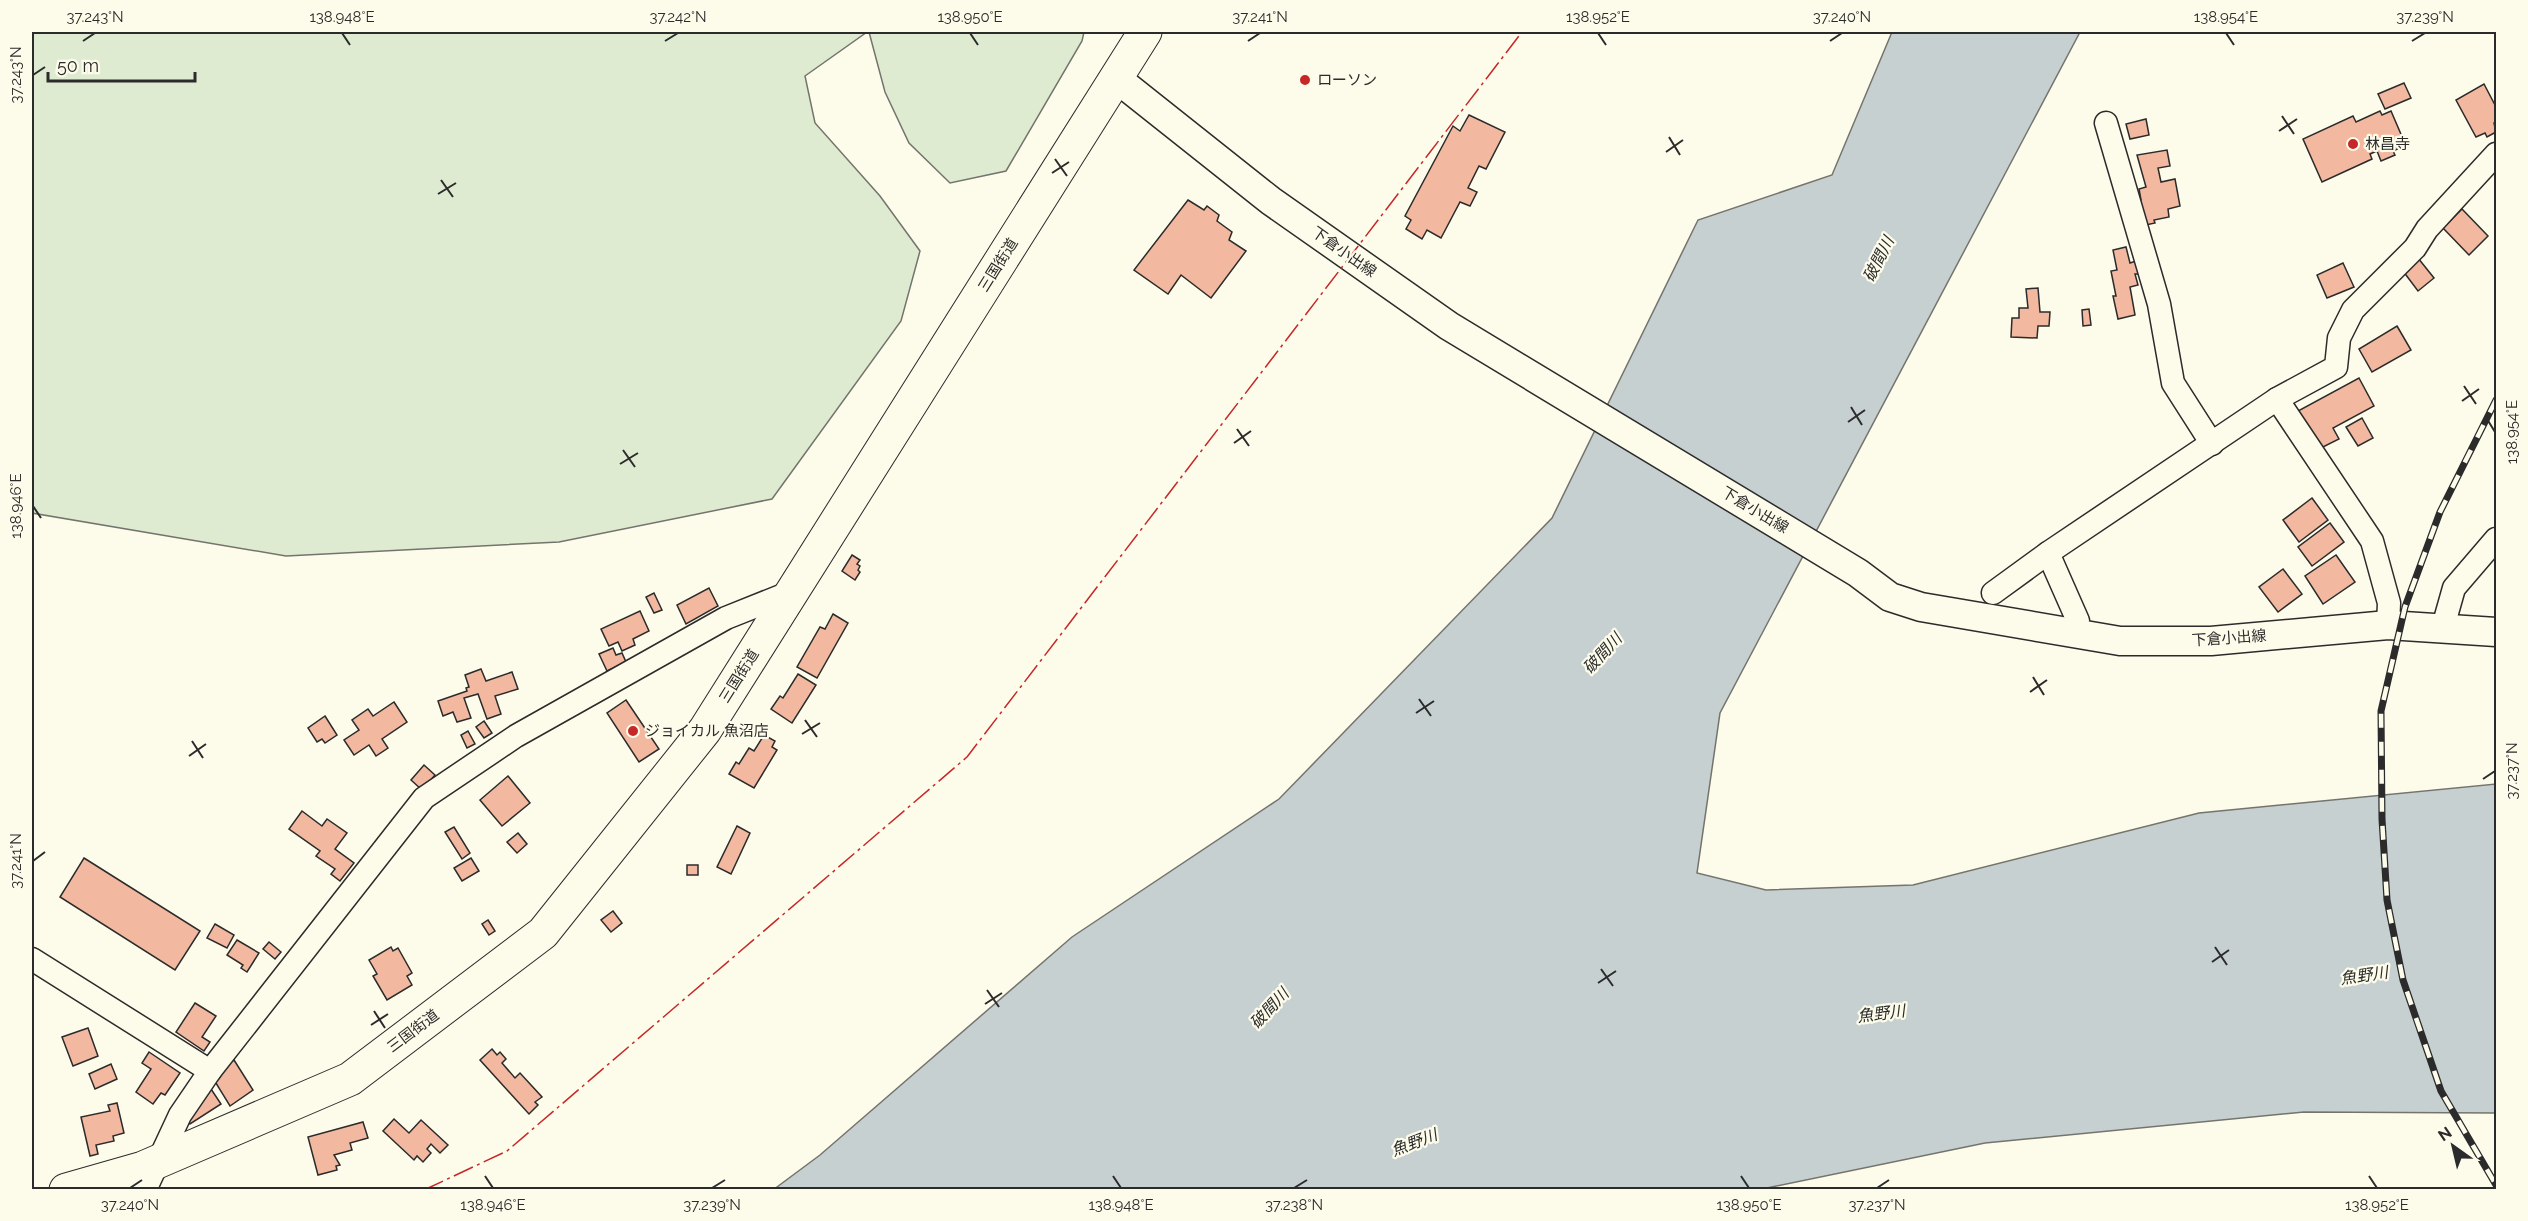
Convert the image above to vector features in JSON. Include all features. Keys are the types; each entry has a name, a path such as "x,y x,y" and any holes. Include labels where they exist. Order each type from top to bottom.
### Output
{"highway":[{"name":"三国街道","path":"66,1190 151,1176 350,1079 543,933 705,730 1145,32"}],"main road":[{"name":"下倉小出線","path":"1116,78 1271,201 1463,333 1858,573 1890,597 1921,607 2120,641 2211,641 2388,625 2496,632"}],"street":[{"path":"2106,123 2158,304 2173,383 2212,444"},
{"path":"1993,593 2048,553 2277,399 2336,367 2339,338 2353,310 2415,248 2427,229 2496,154"},
{"path":"2277,399 2372,541 2390,603 2388,625"},
{"path":"2443,627 2454,588 2496,539"},
{"path":"2048,553 2078,621 2075,633"},
{"path":"151,1176 180,1115 210,1071 424,798 516,736 726,618 791,592"},
{"path":"32,959 210,1071"}],"green space":[{"path":"32,32 867,32 805,76 815,123 880,196 920,251 901,321 772,499 559,542 286,556 32,513"},
{"path":"869,32 1084,32 1082,41 1006,171 950,183 909,143 885,92"}],"water":[{"path":"1892,32 2080,32 1720,713 1697,873 1766,890 1913,885 2199,813 2496,784 2496,1113 2304,1112 1985,1143 1757,1190 773,1190 820,1155 1072,937 1279,799 1552,518 1698,220 1832,175"}],"building":[{"path":"2404,83 2411,98 2385,109 2378,94"},
{"path":"2484,84 2496,107 2494,123 2496,132 2487,137 2485,133 2476,137 2456,100"},
{"name":"林昌寺","path":"2380,111 2382,115 2391,111 2403,139 2399,141 2402,147 2393,151 2395,155 2381,161 2377,151 2370,154 2372,159 2322,182 2303,139 2353,116 2356,122"},
{"path":"1469,115 1505,132 1486,169 1479,166 1468,188 1477,192 1470,206 1460,202 1441,238 1427,230 1422,239 1406,229 1411,220 1405,216 1453,126 1460,131"},
{"path":"2146,119 2149,135 2130,139 2126,124"},
{"path":"2167,150 2170,166 2158,168 2161,182 2175,179 2180,206 2168,209 2169,217 2154,220 2155,223 2146,225 2137,201 2141,200 2139,189 2146,187 2137,155"},
{"path":"1188,200 1204,210 1207,206 1219,215 1217,221 1232,232 1229,240 1246,251 1211,298 1181,275 1168,294 1134,270"},
{"path":"2462,209 2488,236 2469,255 2443,228"},
{"path":"2126,247 2130,263 2136,261 2139,274 2135,274 2138,285 2130,287 2135,315 2118,319 2111,271 2117,270 2113,250"},
{"path":"2418,258 2434,278 2418,291 2403,271"},
{"path":"2343,263 2354,287 2327,298 2317,275"},
{"path":"2038,288 2040,312 2050,312 2049,326 2038,326 2037,338 2011,337 2012,318 2019,318 2019,308 2028,308 2026,289"},
{"path":"2089,309 2091,325 2083,326 2082,310"},
{"path":"2397,326 2411,350 2372,372 2359,349"},
{"path":"2359,378 2374,406 2333,428 2339,439 2319,449 2298,411"},
{"path":"2362,418 2373,438 2358,446 2346,427"},
{"path":"2312,498 2328,520 2299,542 2283,520"},
{"path":"2330,523 2344,542 2312,566 2298,547"},
{"path":"852,555 860,560 857,564 860,566 858,570 860,572 855,580 842,571"},
{"path":"2336,555 2355,582 2323,604 2305,576"},
{"path":"2283,569 2302,594 2278,612 2259,587"},
{"path":"709,588 718,606 686,624 677,605"},
{"path":"654,593 662,610 654,613 646,597"},
{"path":"640,611 649,631 633,639 635,645 622,651 618,642 609,646 601,629"},
{"path":"833,614 848,623 817,678 797,667 820,627 825,629"},
{"path":"613,648 616,655 622,653 626,662 607,671 599,654"},
{"path":"481,669 486,681 512,672 518,689 495,696 501,714 487,719 478,694 464,698 471,718 457,722 453,712 443,716 438,701 467,691 466,688 469,687 465,675"},
{"path":"798,674 816,685 792,723 771,709 780,696 783,698"},
{"name":"ジョイカル 魚沼店","path":"626,700 659,749 639,762 607,713"},
{"path":"394,702 407,722 382,739 388,748 376,756 369,745 354,755 344,740 359,730 352,720 368,709 373,716"},
{"path":"325,716 337,735 325,743 322,739 317,742 308,728"},
{"path":"484,721 492,733 484,738 476,727"},
{"path":"468,731 475,744 467,748 461,735"},
{"path":"764,735 775,741 772,747 777,750 754,788 729,774 736,762 739,764 749,748 754,751"},
{"path":"424,765 435,775 422,790 411,780"},
{"path":"508,776 530,803 502,826 480,800"},
{"path":"302,811 322,826 327,819 347,833 335,849 354,863 340,881 331,874 335,869 316,856 320,851 289,829"},
{"path":"737,826 750,833 731,874 717,867"},
{"path":"454,827 470,853 462,859 445,832"},
{"path":"518,833 527,844 517,853 507,842"},
{"path":"84,858 200,931 175,970 60,897"},
{"path":"471,858 479,871 462,881 454,868"},
{"path":"687,865 698,865 698,875 687,875"},
{"path":"613,911 622,923 611,932 601,920"},
{"path":"488,920 495,931 489,935 482,924"},
{"path":"215,924 234,935 227,948 207,938"},
{"path":"237,940 259,953 247,972 241,968 243,965 227,955"},
{"path":"269,942 281,952 275,959 263,949"},
{"path":"391,947 393,951 398,948 412,973 407,976 412,985 387,1000 373,976 377,974 369,960"},
{"path":"195,1003 216,1016 202,1037 210,1042 204,1051 176,1032"},
{"path":"88,1028 98,1056 73,1066 62,1037"},
{"path":"492,1049 497,1055 500,1052 506,1059 502,1063 515,1078 520,1073 542,1097 535,1102 538,1105 529,1114 480,1060"},
{"path":"149,1052 180,1073 165,1095 161,1093 153,1104 136,1092 151,1069 142,1063"},
{"path":"234,1060 253,1090 230,1106 211,1075"},
{"path":"111,1064 117,1079 95,1089 89,1074"},
{"path":"207,1083 221,1104 190,1124 183,1113"},
{"path":"117,1103 124,1133 113,1136 114,1141 96,1145 98,1154 90,1156 81,1117 110,1111 108,1105"},
{"path":"394,1119 409,1133 421,1120 448,1145 440,1153 431,1144 427,1149 431,1153 423,1162 417,1156 414,1160 383,1131"},
{"path":"363,1122 368,1138 350,1143 352,1150 334,1155 340,1165 336,1166 337,1170 318,1175 308,1137"}],"railway":[{"path":"2496,400 2440,512 2405,607 2381,711 2382,819 2387,900 2403,980 2441,1091 2496,1185"}],"power":[{"path":"424,1190 507,1151 967,757 1522,32"}],"place":[{"name":"ローソン","path":"1305,80"},
{"name":"林昌寺","path":"2353,144"},
{"name":"ジョイカル 魚沼店","path":"633,731"}],"water label":[{"name":"破間川","path":"1878,259"},
{"name":"破間川","path":"1602,653"},
{"name":"魚野川","path":"2364,975"},
{"name":"破間川","path":"1269,1008"},
{"name":"魚野川","path":"1881,1013"},
{"name":"魚野川","path":"1414,1142"}]}
